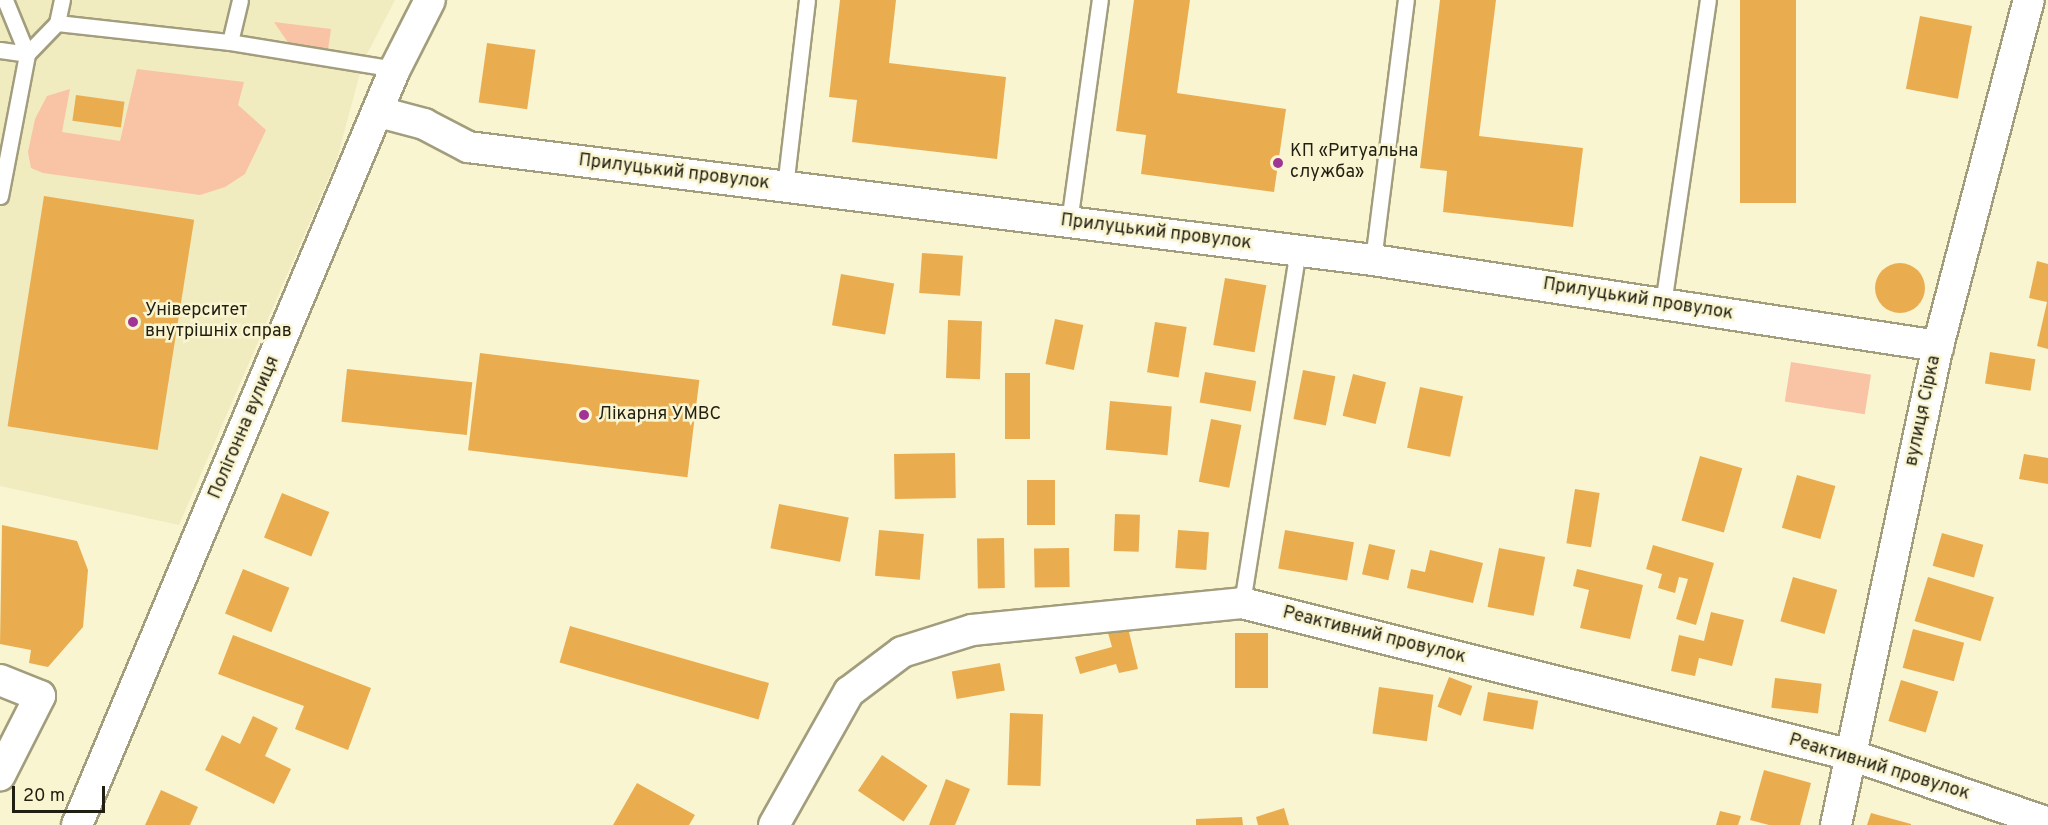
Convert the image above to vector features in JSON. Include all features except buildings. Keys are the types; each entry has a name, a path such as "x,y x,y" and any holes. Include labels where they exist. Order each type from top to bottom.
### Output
{"street":[{"name":"Полігонна вулиця","path":"76,825 379,112 395,69 430,0"},
{"name":"вулиця Сірка","path":"1836,825 1938,346 2029,0"},
{"name":"Прилуцький провулок","path":"379,112 424,124 468,147 1373,260 1938,346"},
{"name":"Реактивний провулок","path":"774,825 849,692 902,652 972,630 1242,603 1851,755 2048,823"},
{"path":"0,680 40,696 0,775"}],"lane":[{"path":"0,196 27,54 5,0"},
{"path":"27,54 57,23 62,0"},
{"path":"230,42 240,0"},
{"path":"785,187 807,0"},
{"path":"1069,222 1100,0"},
{"path":"1373,260 1406,0"},
{"path":"1663,304 1708,0"},
{"path":"57,23 230,42 395,69"},
{"path":"0,50 27,54"},
{"path":"1242,603 1298,250"}],"shaded area":[{"name":"Університет внутрішніх справ","path":"0,0 395,0 363,62 337,159 179,525 0,486"},
{"path":"274,22 331,29 327,57 293,50"},
{"path":"137,69 244,82 238,105 266,130 245,174 225,187 200,195 43,173 31,168 28,152 35,119 47,96 70,89 62,132 120,141"},
{"path":"1791,362 1871,375 1865,414 1785,402"}],"place":[{"name":"КП «Ритуальна служба»","path":"1278,163"},
{"name":"Університет внутрішніх справ","path":"133,322"},
{"name":"Лікарня УМВС","path":"584,415"}]}
